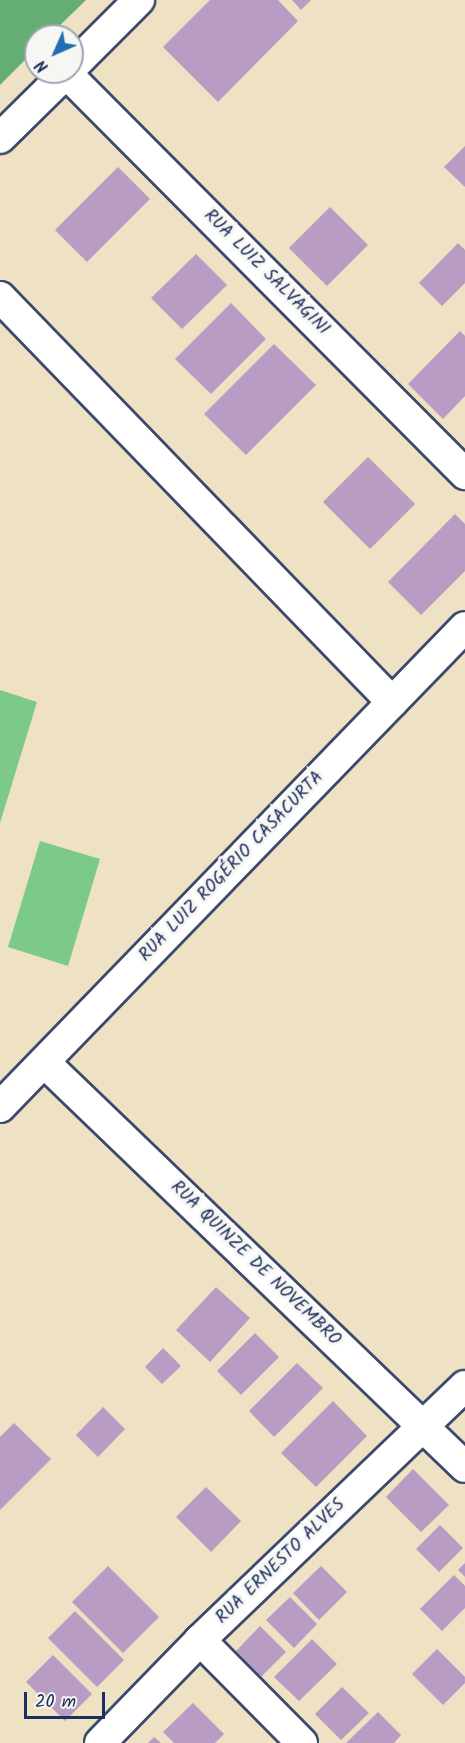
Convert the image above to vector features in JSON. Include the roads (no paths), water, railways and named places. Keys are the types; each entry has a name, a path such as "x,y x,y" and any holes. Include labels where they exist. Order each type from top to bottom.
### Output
{"street":[{"path":"84,55 139,0"},
{"path":"0,138 55,84"},
{"name":"RUA LUIZ SALVAGINI","path":"81,84 465,474"},
{"path":"0,297 392,702"},
{"name":"RUA LUIZ ROGÉRIO CASACURTA","path":"0,1107 465,627"},
{"name":"RUA QUINZE DE NOVEMBRO","path":"44,1062 465,1467"},
{"name":"RUA ERNESTO ALVES","path":"100,1743 200,1640 465,1386"},
{"path":"200,1640 303,1743"}]}
